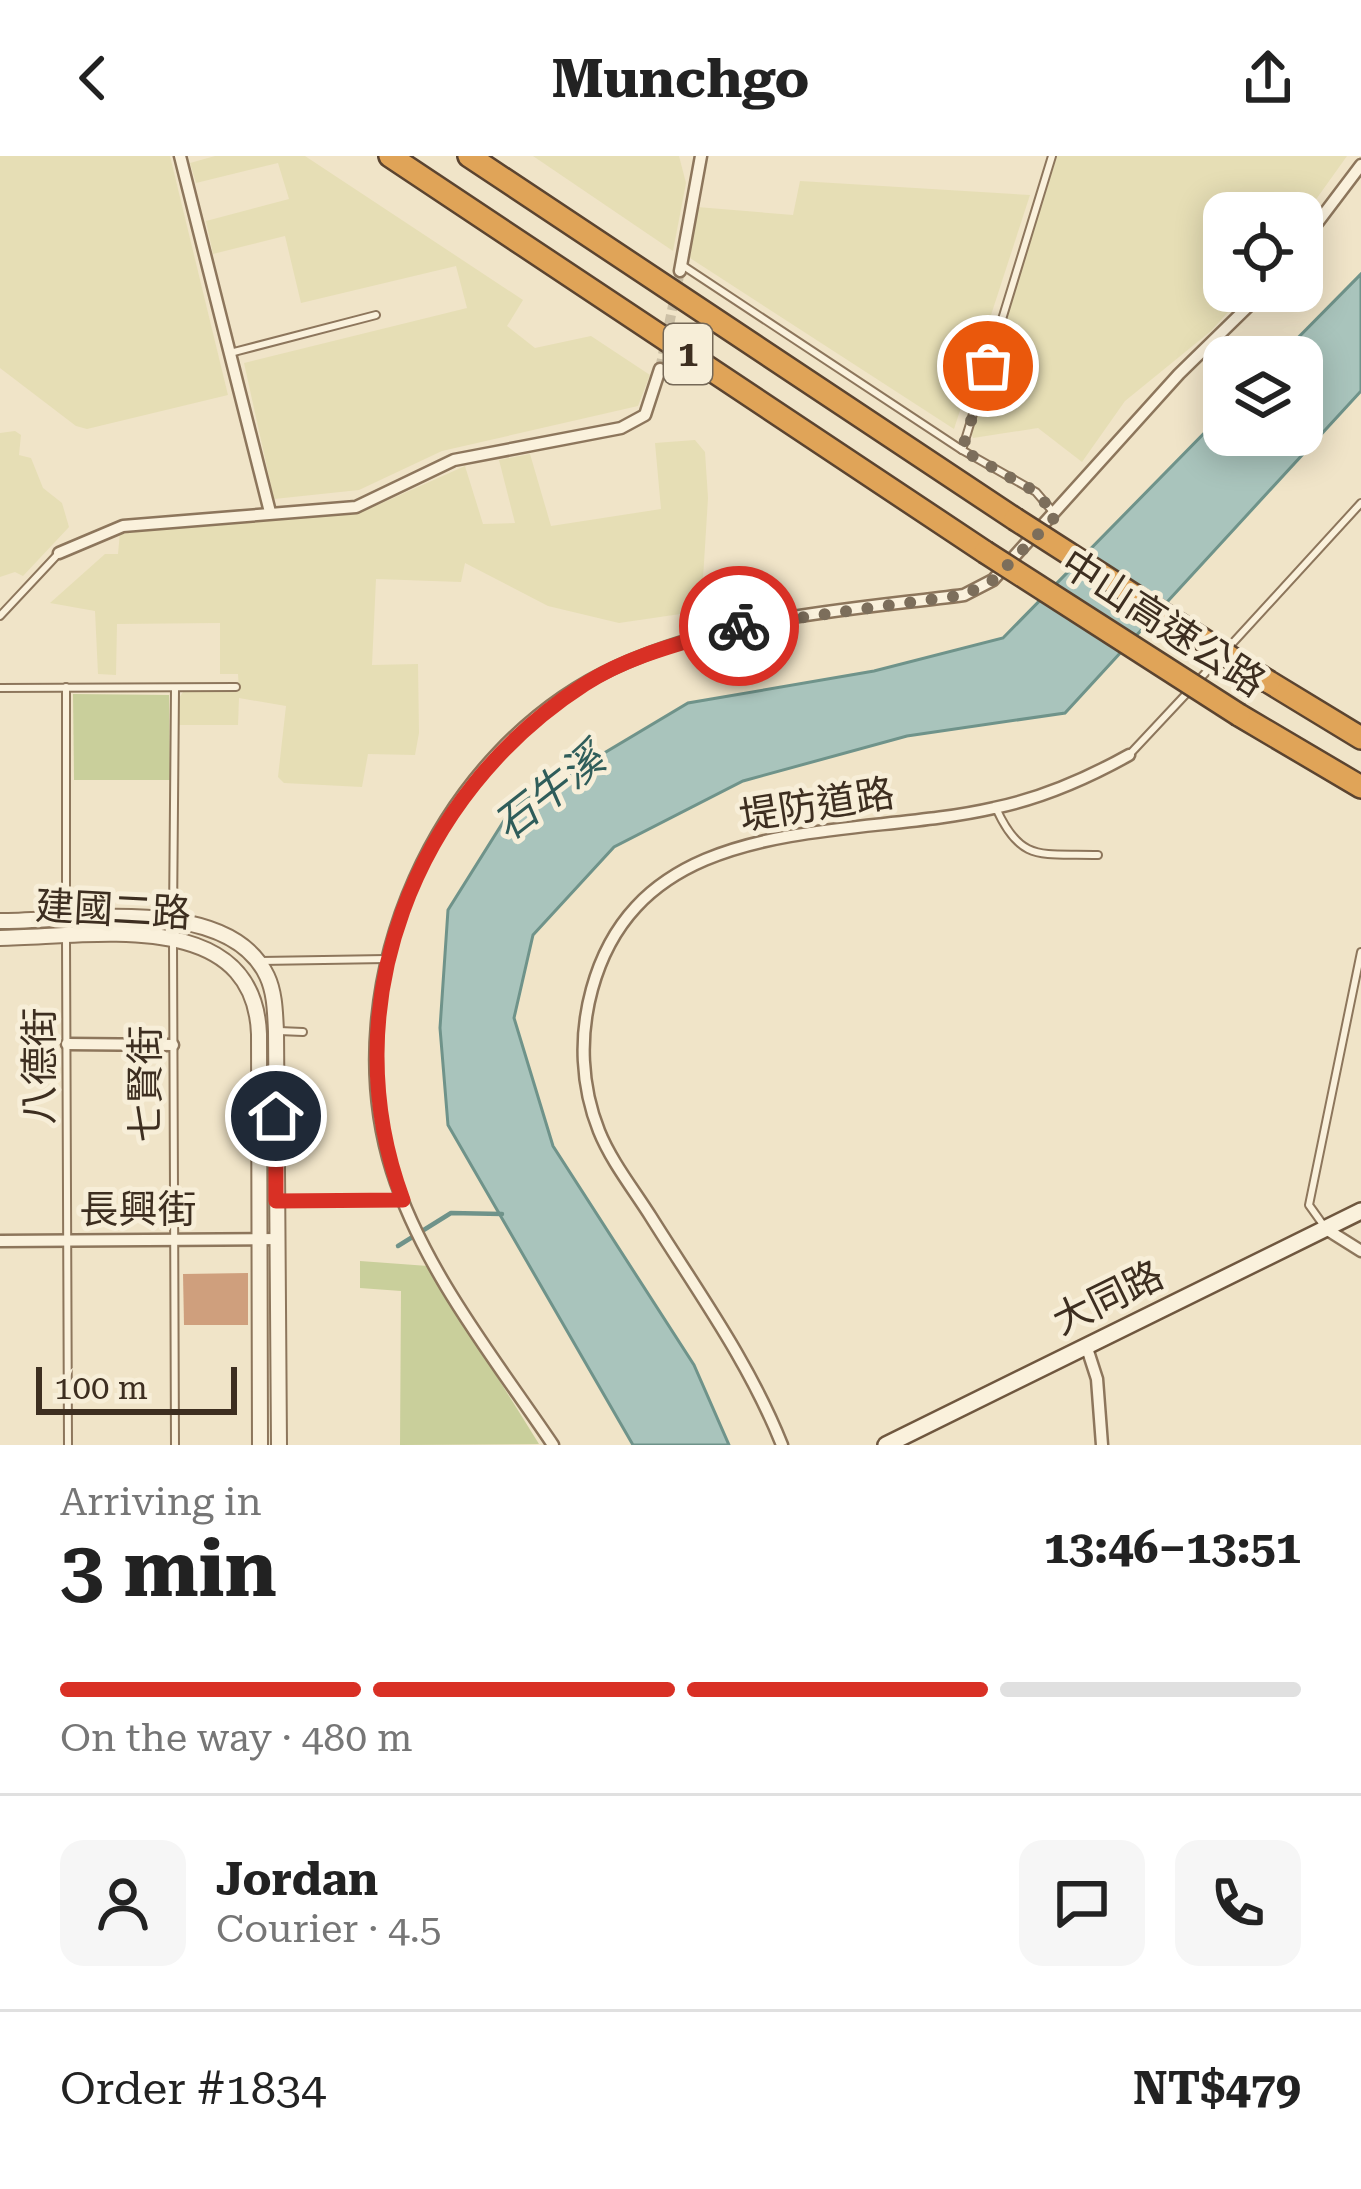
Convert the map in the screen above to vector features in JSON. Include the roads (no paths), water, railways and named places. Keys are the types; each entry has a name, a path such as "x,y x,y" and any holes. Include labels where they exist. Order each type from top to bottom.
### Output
{"highway":[{"name":"中山高速公路","path":"390,156 986,552 1239,715 1361,787"},
{"name":"中山高速公路","path":"470,156 1015,519 1361,738"}],"main road":[{"name":"大同路","path":"886,1445 1361,1211"}],"street":[{"path":"180,156 270,512"},
{"path":"681,268 699,162"},
{"path":"1323,215 1361,165"},
{"path":"553,1445 440,1276 403,1200 376,1093 374,1039 387,959 412,883 466,796 530,724 586,683 659,650 748,623 964,595 993,580 1056,516 1179,374 1242,312"},
{"path":"59,553 123,526 356,507 454,460 635,424 645,415 660,368"},
{"name":"堤防道路","path":"782,1445 728,1334 600,1135 583,1054 593,986 628,917 655,889 704,857 740,845 996,808 1079,783 1129,754"},
{"name":"建國二路","path":"0,938 173,920 217,929 258,961"},
{"name":"建國二路","path":"0,921 203,945 233,964 258,1010 260,1445"},
{"path":"258,961 272,987 276,1031 279,1445"},
{"path":"67,1044 173,1045"},
{"path":"1326,1229 1361,1251"},
{"name":"長興街","path":"0,1241 277,1239"},
{"path":"1086,1345 1097,1378 1102,1445"}],"lane":[{"path":"691,156 699,162"},
{"path":"962,450 1052,156"},
{"path":"681,268 962,450 1036,492 1056,516"},
{"path":"230,353 376,315"},
{"name":"堤防道路","path":"1129,754 1361,502"},
{"path":"0,616 59,553"},
{"name":"八德街","path":"66,687 68,1445"},
{"path":"0,688 236,687"},
{"path":"173,920 175,688"},
{"path":"996,808 1010,840 1028,853 1098,855"},
{"name":"七賢街","path":"173,938 175,1445"},
{"path":"1326,1229 1309,1205 1361,952"},
{"path":"258,961 387,959"},
{"path":"276,1031 303,1032"},
{"path":"276,1201 403,1200"}],"water":[{"path":"1361,274 1361,391 1323,432 1323,336 1300,336"},
{"name":"石牛溪","path":"1203,434 1203,456 1301,456 1065,713 907,736 743,781 614,847 533,935 514,1018 553,1146 694,1365 729,1445 633,1445 448,1125 440,1028 448,910 512,808 688,703 874,671 1003,638"}],"waterway":[{"path":"398,1246 451,1213 502,1214"}],"tunnel":[{"path":"660,369 680,271"}]}
